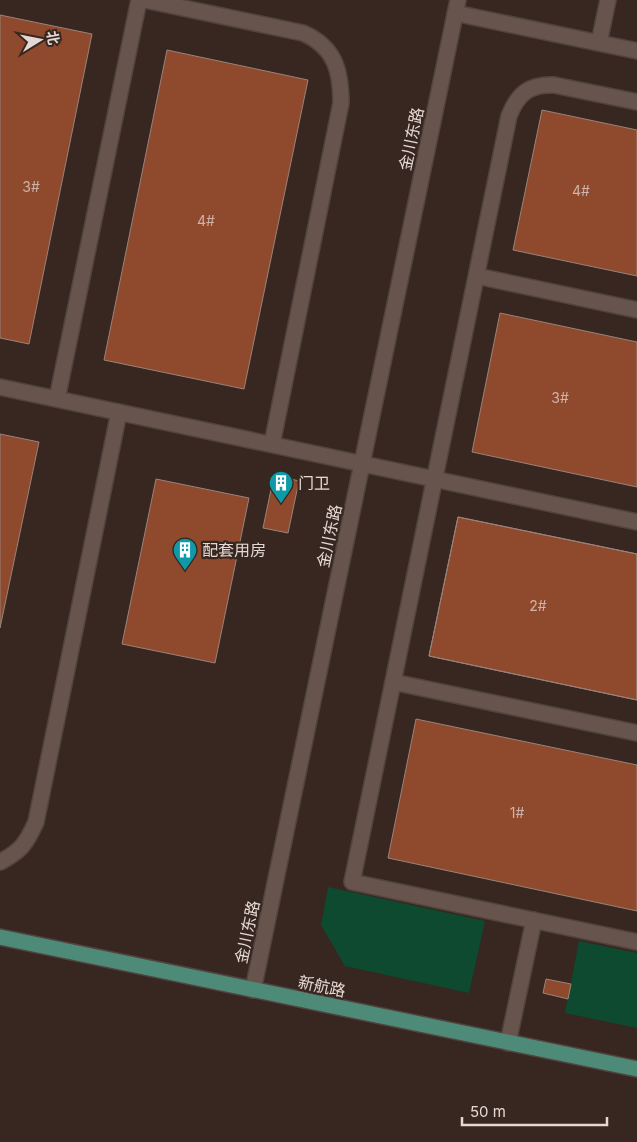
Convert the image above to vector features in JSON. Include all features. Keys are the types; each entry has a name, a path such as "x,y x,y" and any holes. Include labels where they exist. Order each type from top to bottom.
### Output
{"main road":[{"name":"新航路","path":"0,937 637,1069"}],"street":[{"path":"57,399 139,0"},
{"path":"146,0 303,33 324,45 332,56 337,68 341,83 342,103 272,444"},
{"path":"599,43 608,0"},
{"path":"456,7 637,51"},
{"name":"金川东路","path":"252,990 456,7"},
{"path":"637,102 554,85 541,85 521,95 514,104 509,116 352,882 637,942"},
{"path":"477,276 637,310"},
{"path":"0,387 637,522"},
{"path":"0,862 16,854 26,843 36,822 119,412"},
{"path":"393,682 637,733"},
{"path":"508,1043 534,920"}],"green space":[{"path":"328,887 485,921 469,993 345,966 321,925"},
{"path":"579,941 637,953 637,1028 565,1013"}],"building":[{"path":"0,15 92,34 29,344 0,338"},
{"path":"167,50 308,80 244,389 104,360"},
{"path":"542,110 637,130 637,276 513,250"},
{"path":"500,313 637,342 637,487 472,452"},
{"path":"0,434 39,442 0,628"},
{"name":"门卫","path":"274,475 299,481 288,533 263,528"},
{"name":"配套用房","path":"156,479 249,498 215,663 122,644"},
{"path":"458,517 637,554 637,700 429,656"},
{"path":"458,517 637,554 637,700 429,656"},
{"path":"416,719 637,765 637,911 388,858"},
{"path":"546,979 571,984 568,999 543,993"}],"place":[{"name":"门卫","path":"281,504"},
{"name":"配套用房","path":"185,571"}]}
